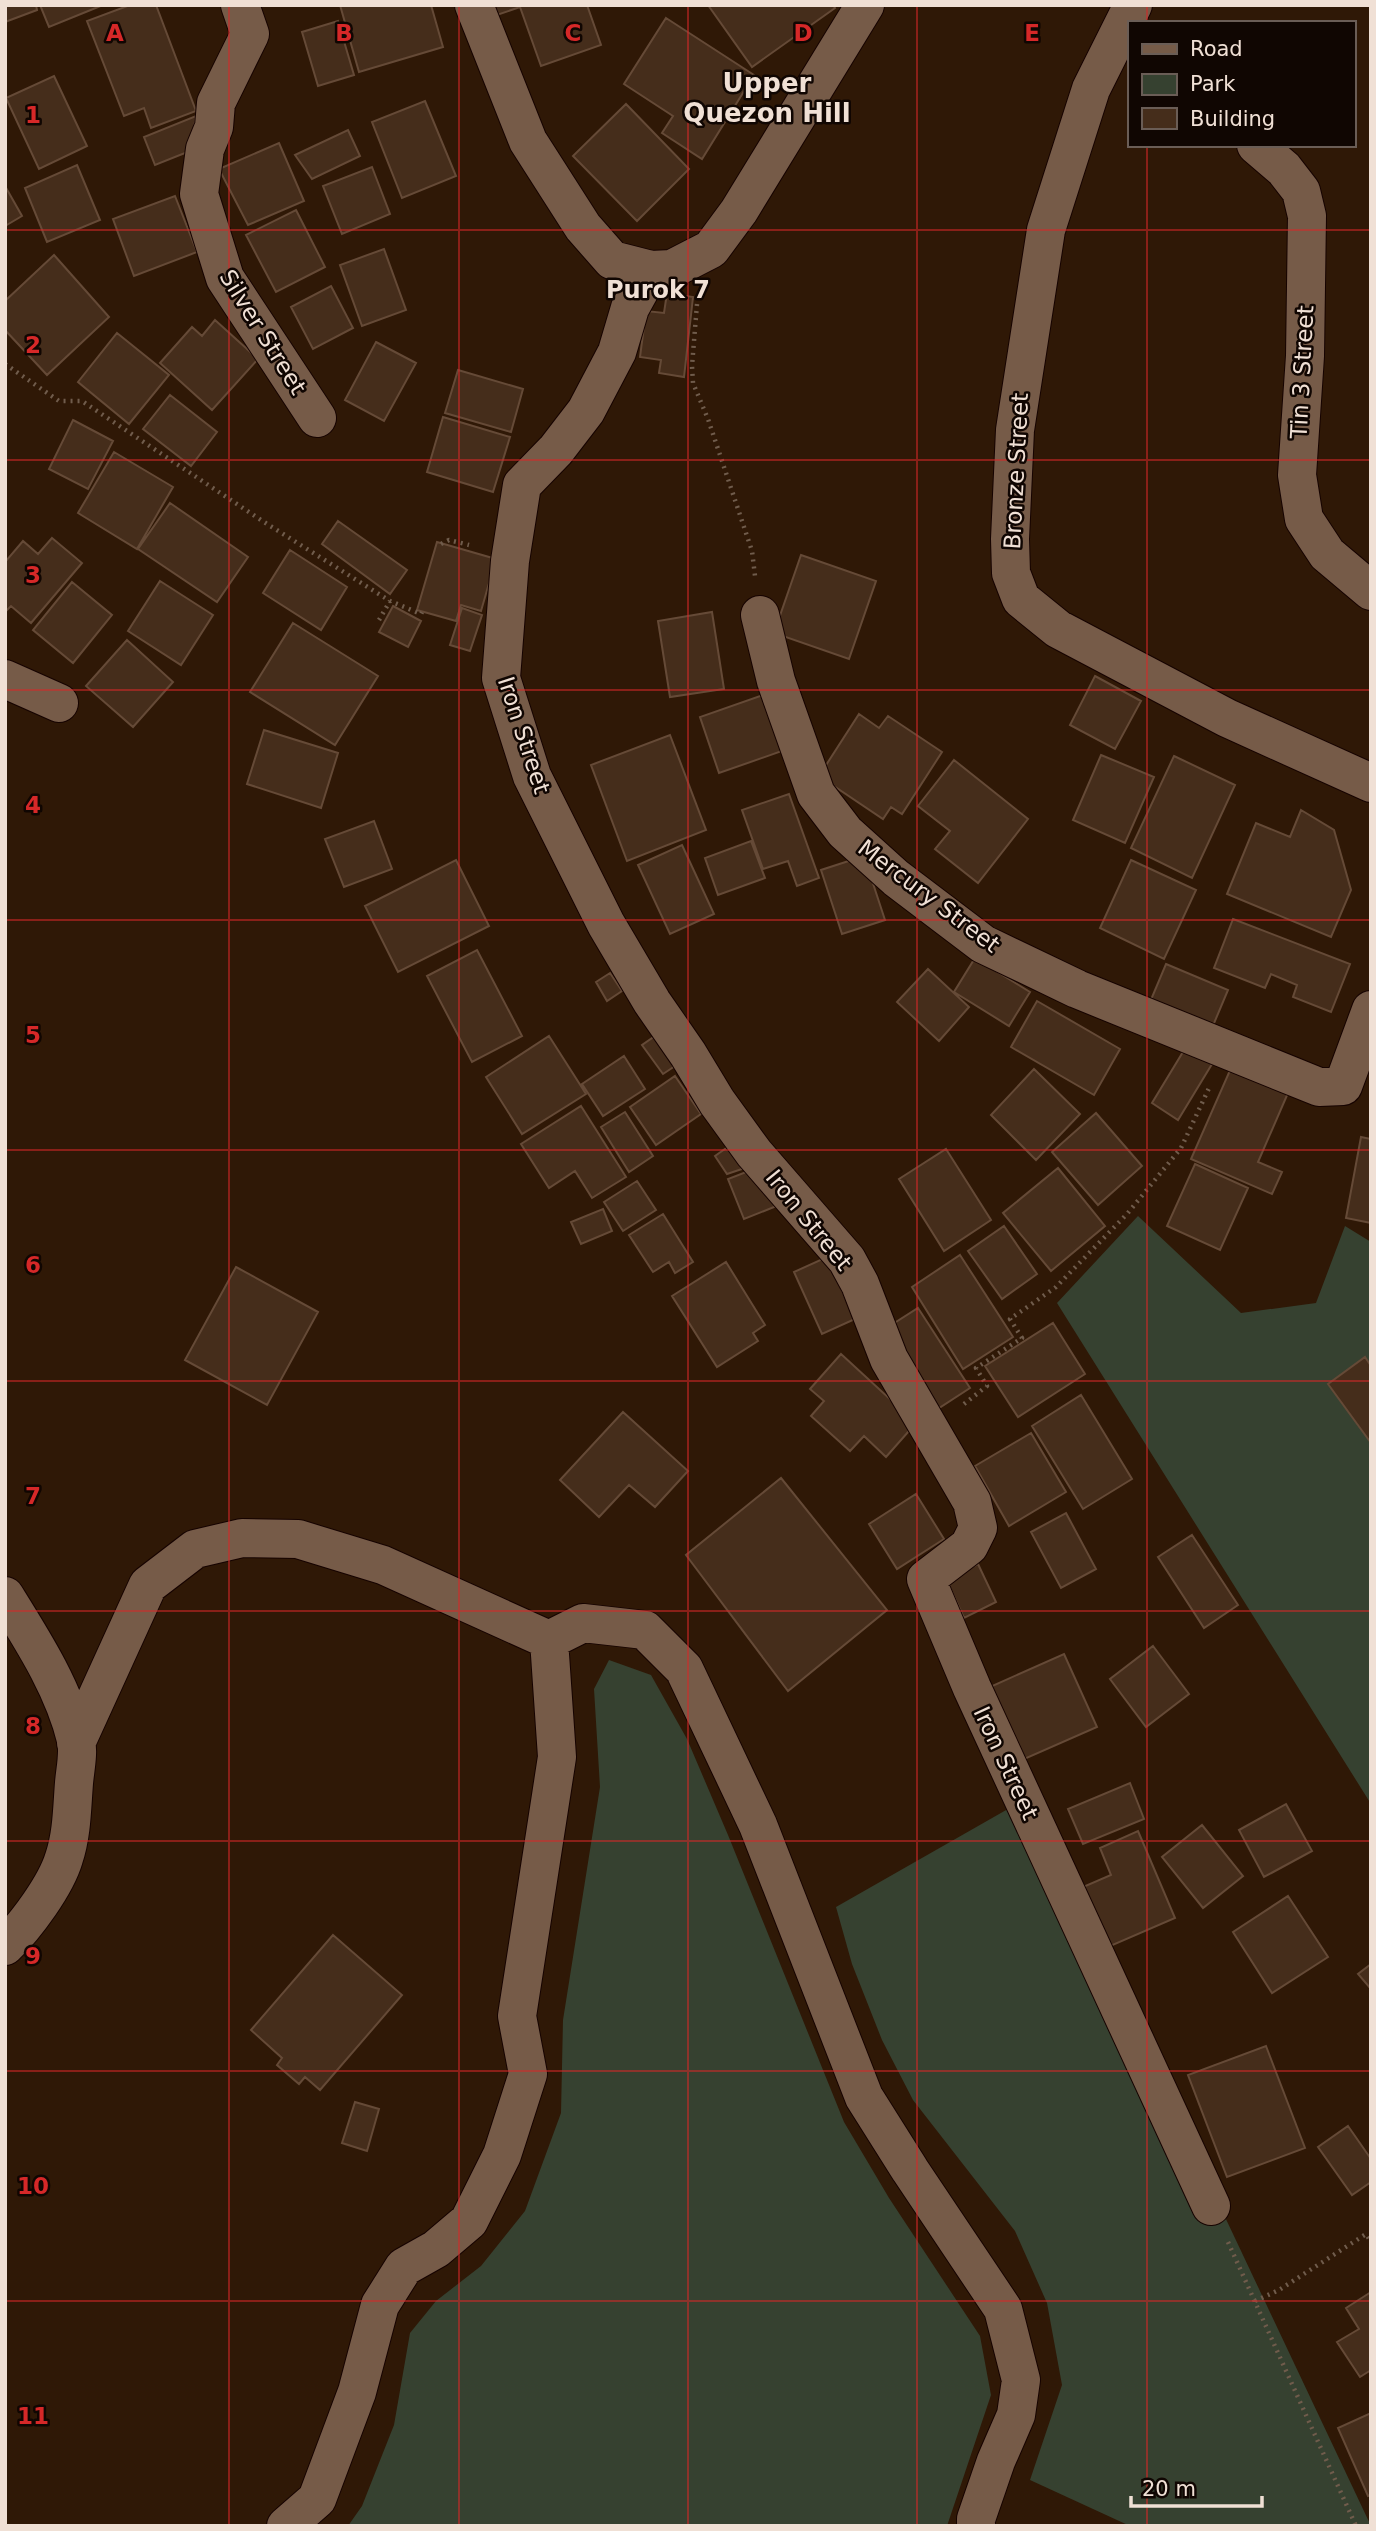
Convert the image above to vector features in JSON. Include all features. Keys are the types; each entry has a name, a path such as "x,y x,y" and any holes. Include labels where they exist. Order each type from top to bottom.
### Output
{"street":[{"name":"Silver Street","path":"240,5 250,34 216,103 214,127 205,149 199,194 225,278 317,418"},
{"path":"474,5 528,141 583,227 612,260 651,270 672,270 711,248 740,211 865,5"},
{"name":"Bronze Street","path":"1128,25 1091,89 1046,230 1015,430 1011,573 1021,599 1058,629 1227,718 1371,783"},
{"name":"Tin 3 Street","path":"1258,147 1284,169 1301,191 1307,216 1305,356 1297,475 1304,519 1327,554 1371,591"},
{"name":"Iron Street","path":"651,270 630,308 617,352 586,411 556,450 522,485 510,562 501,678 532,776 606,924 652,1002 754,1153 847,1260 860,1284 889,1359 972,1502 978,1528 969,1546 926,1579 972,1688 1211,2206"},
{"name":"Mercury Street","path":"760,615 776,681 816,794 845,832 897,878 984,944 1077,989 1319,1087 1343,1086 1371,1010"},
{"path":"5,679 60,703"},
{"path":"5,1946 16,1936 42,1900 64,1859 71,1824 76,1743 148,1585 195,1549 242,1538 298,1539 383,1565 549,1640"},
{"path":"5,1596 30,1635 58,1690 76,1743"},
{"path":"549,1640 583,1623 645,1630 684,1668 758,1825 864,2097 1003,2309 1021,2380 1016,2415 996,2461 976,2526"},
{"path":"286,2526 317,2499 358,2392 380,2305 404,2267 436,2249 469,2221 502,2155 528,2074 517,2016 557,1757 549,1640"}],"path":[{"path":"702,295 696,306 692,366 694,383 751,551 760,615"},
{"path":"5,364 59,401 82,401 264,522 390,601 421,614 422,612"},
{"path":"441,544 449,540 472,545"},
{"path":"379,620 390,601"},
{"path":"960,1407 987,1386 976,1368 1022,1338 1010,1319 1056,1287 1127,1214 1181,1149 1226,1051"},
{"path":"1211,2206 1356,2526"},
{"path":"1255,2301 1279,2290 1366,2234 1371,2242"}],"green space":[{"path":"1138,1216 1241,1313 1316,1303 1345,1226 1371,1242 1371,1804 1057,1303"},
{"path":"609,1660 651,1675 687,1739 844,2122 889,2198 980,2336 991,2395 947,2526 348,2526 362,2506 394,2425 410,2333 436,2301 481,2266 525,2211 561,2113 563,2020 600,1787 594,1689"},
{"path":"1027,1798 1371,2526 1130,2526 1030,2480 1062,2385 1047,2303 1015,2231 913,2100 882,2040 852,1964 836,1907"}],"building":[{"path":"5,5 36,5 37,10 5,22"},
{"path":"40,5 103,5 49,27"},
{"path":"130,5 156,5 196,111 151,128 144,108 124,116 87,21"},
{"path":"340,5 431,5 443,47 359,72"},
{"path":"487,5 587,5 601,45 541,66 520,7 491,17"},
{"path":"708,5 833,5 835,8 752,67"},
{"path":"666,18 754,75 702,159 662,133 673,116 624,84"},
{"path":"338,21 354,75 318,86 302,32"},
{"path":"54,76 87,146 39,169 6,98"},
{"path":"425,101 456,176 402,198 372,122"},
{"path":"626,104 689,169 637,221 573,156"},
{"path":"196,116 190,151 155,165 144,137"},
{"path":"348,130 360,156 312,179 295,155"},
{"path":"279,143 304,201 248,225 219,169"},
{"path":"77,165 100,220 47,242 25,188"},
{"path":"372,167 390,214 342,234 323,186"},
{"path":"5,186 22,216 5,226"},
{"path":"175,196 197,252 134,276 113,219"},
{"path":"296,210 325,267 276,292 246,235"},
{"path":"384,249 406,310 362,326 340,265"},
{"path":"54,255 109,317 47,375 5,330 5,301"},
{"path":"331,286 353,328 313,349 291,307"},
{"path":"667,293 693,297 684,377 659,373 661,360 640,357 646,311 664,313"},
{"path":"215,320 258,359 212,410 160,363 192,327 202,336"},
{"path":"117,333 169,375 129,424 78,382"},
{"path":"376,342 416,363 384,421 345,400"},
{"path":"458,370 523,389 511,432 445,413"},
{"path":"170,395 217,432 191,466 143,429"},
{"path":"443,417 510,437 493,492 427,472"},
{"path":"73,420 113,441 88,489 49,469"},
{"path":"114,452 173,487 137,549 78,513"},
{"path":"170,503 248,557 217,602 138,549"},
{"path":"338,521 407,570 390,594 322,544"},
{"path":"52,538 82,563 31,623 11,606 5,612 5,562 23,541 38,554"},
{"path":"437,542 496,559 481,611 461,605 456,621 417,610"},
{"path":"290,550 347,587 321,630 263,593"},
{"path":"801,555 876,581 849,659 774,633"},
{"path":"160,581 213,615 181,665 128,631"},
{"path":"72,582 112,615 73,663 33,630"},
{"path":"393,606 421,621 408,647 379,632"},
{"path":"462,608 482,615 470,651 450,645"},
{"path":"712,612 724,689 670,697 658,621"},
{"path":"293,623 378,676 335,745 250,692"},
{"path":"127,640 173,682 133,727 86,686"},
{"path":"1095,676 1141,701 1115,749 1070,725"},
{"path":"763,695 782,751 719,773 700,717"},
{"path":"859,714 879,728 888,716 942,752 902,814 891,807 883,819 819,776"},
{"path":"264,730 338,753 321,808 247,784"},
{"path":"670,735 706,830 627,861 591,765"},
{"path":"1101,755 1154,777 1125,843 1073,820"},
{"path":"1174,756 1235,785 1192,878 1131,848"},
{"path":"954,760 1028,819 978,883 935,849 950,831 918,806"},
{"path":"789,794 819,878 797,886 788,861 763,869 742,810"},
{"path":"1301,810 1334,830 1351,890 1331,937 1227,894 1256,823 1290,837"},
{"path":"374,821 392,869 344,887 325,839"},
{"path":"751,841 765,878 718,895 705,858"},
{"path":"682,845 714,914 670,934 638,865"},
{"path":"864,856 885,920 842,934 821,870"},
{"path":"456,860 489,926 398,972 365,906"},
{"path":"1131,860 1196,890 1164,959 1100,928"},
{"path":"1233,919 1350,964 1331,1012 1293,997 1297,985 1271,974 1265,988 1214,968"},
{"path":"477,950 522,1036 472,1062 427,976"},
{"path":"975,958 1030,992 1009,1026 954,992"},
{"path":"1166,964 1228,990 1212,1028 1150,1002"},
{"path":"928,969 969,1007 939,1041 897,1002"},
{"path":"610,973 622,991 607,1001 596,982"},
{"path":"1037,1001 1120,1049 1094,1095 1011,1047"},
{"path":"658,1034 678,1064 663,1074 642,1045"},
{"path":"549,1036 586,1094 522,1134 486,1077"},
{"path":"1186,1047 1212,1064 1178,1120 1152,1103"},
{"path":"624,1056 645,1089 603,1116 582,1084"},
{"path":"1231,1068 1288,1093 1258,1162 1282,1172 1272,1194 1191,1159"},
{"path":"1034,1069 1080,1114 1036,1160 991,1115"},
{"path":"675,1076 701,1114 656,1145 630,1107"},
{"path":"581,1106 626,1177 592,1198 575,1171 549,1188 521,1144"},
{"path":"625,1112 653,1156 629,1172 601,1127"},
{"path":"1096,1113 1142,1166 1098,1205 1052,1152"},
{"path":"1361,1137 1371,1139 1371,1223 1346,1218"},
{"path":"735,1142 751,1166 727,1174 715,1156"},
{"path":"946,1149 991,1220 944,1251 899,1179"},
{"path":"1195,1164 1248,1188 1220,1250 1167,1226"},
{"path":"1058,1168 1105,1226 1051,1271 1003,1213"},
{"path":"754,1169 779,1205 744,1219 728,1179"},
{"path":"637,1181 656,1210 623,1231 604,1202"},
{"path":"603,1209 612,1231 581,1244 571,1222"},
{"path":"663,1214 693,1262 675,1273 669,1262 653,1272 629,1235"},
{"path":"1004,1226 1037,1274 1002,1299 968,1251"},
{"path":"960,1255 1013,1337 963,1369 912,1287"},
{"path":"827,1257 855,1319 822,1334 794,1272"},
{"path":"726,1262 765,1325 753,1333 758,1341 717,1367 672,1296"},
{"path":"236,1267 318,1312 267,1405 185,1360"},
{"path":"918,1308 970,1388 936,1410 885,1329"},
{"path":"1053,1323 1085,1374 1018,1417 985,1366"},
{"path":"841,1354 916,1423 886,1457 864,1436 850,1451 811,1416 824,1401 810,1389"},
{"path":"1365,1357 1371,1366 1371,1443 1328,1384"},
{"path":"1081,1395 1132,1479 1083,1509 1032,1426"},
{"path":"623,1412 688,1471 655,1507 629,1485 599,1517 560,1480"},
{"path":"1031,1433 1066,1492 1009,1526 975,1466"},
{"path":"781,1478 887,1610 788,1691 686,1555"},
{"path":"916,1494 944,1539 897,1569 869,1524"},
{"path":"1066,1513 1096,1569 1061,1588 1031,1532"},
{"path":"1192,1535 1238,1605 1204,1628 1158,1557"},
{"path":"978,1564 996,1602 964,1618 946,1579"},
{"path":"1153,1646 1189,1694 1146,1727 1110,1679"},
{"path":"1064,1654 1097,1727 1022,1760 990,1687"},
{"path":"1130,1783 1144,1819 1083,1844 1068,1809"},
{"path":"1286,1804 1312,1851 1264,1877 1239,1830"},
{"path":"1202,1825 1243,1876 1203,1908 1162,1857"},
{"path":"1138,1831 1175,1918 1108,1947 1083,1887 1111,1875 1100,1848"},
{"path":"1288,1896 1328,1957 1272,1993 1233,1932"},
{"path":"333,1935 402,1995 320,2090 305,2077 299,2084 277,2065 282,2058 251,2030"},
{"path":"1371,1964 1371,1989 1358,1974"},
{"path":"1266,2046 1305,2148 1227,2177 1188,2075"},
{"path":"355,2102 379,2109 367,2151 342,2143"},
{"path":"1348,2126 1371,2159 1371,2182 1352,2195 1318,2147"},
{"path":"1371,2292 1371,2370 1360,2377 1337,2342 1359,2329 1346,2308"},
{"path":"1371,2413 1371,2495 1368,2496 1338,2428"}],"district":[{"name":"Upper Quezon Hill","path":"767,98"},
{"name":"Purok 7","path":"658,290"}]}
